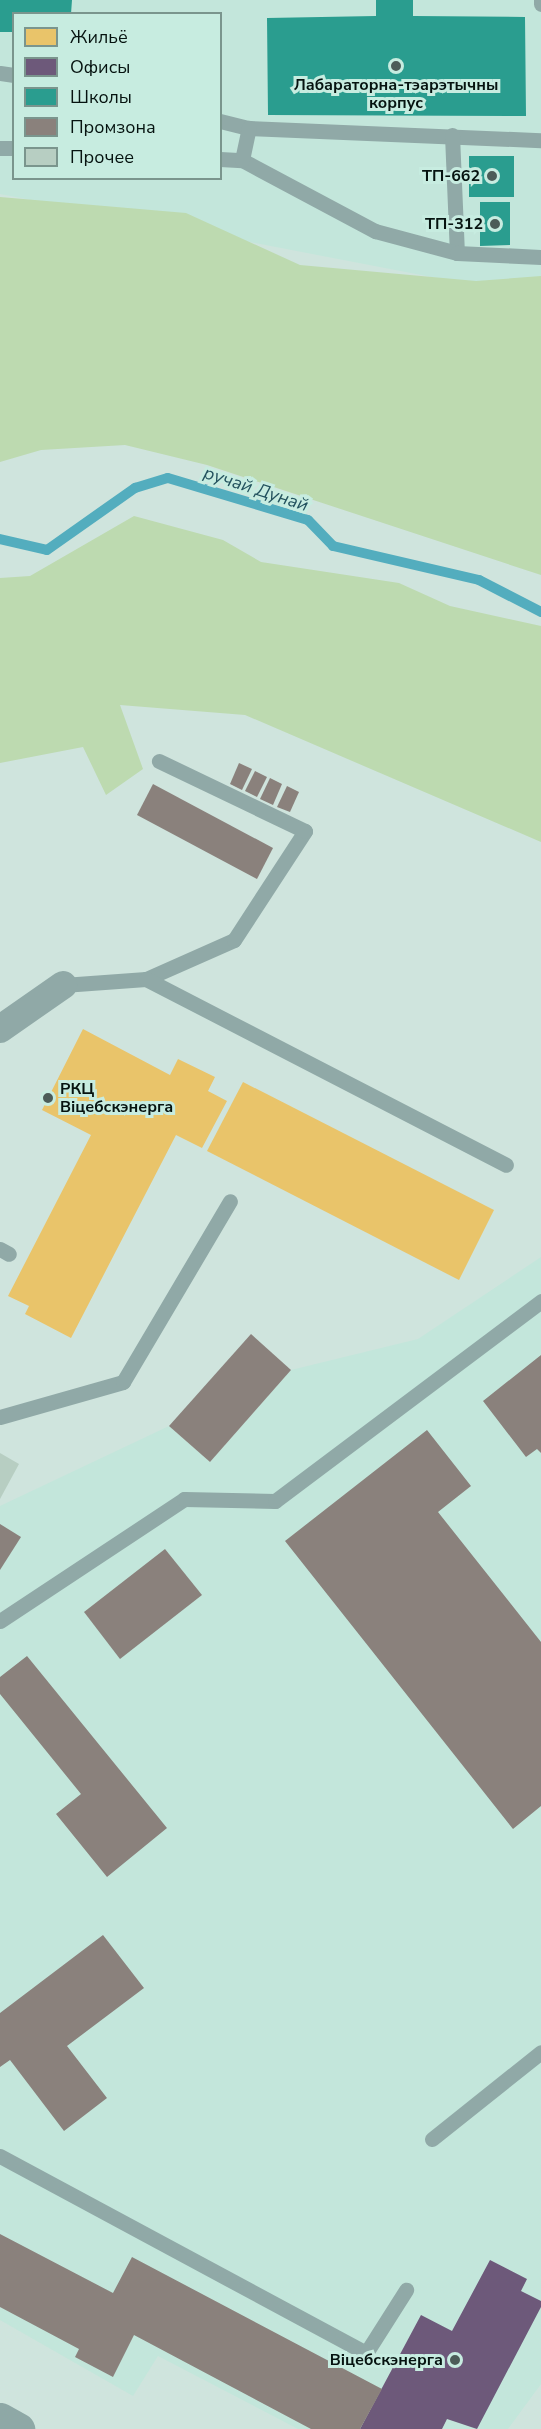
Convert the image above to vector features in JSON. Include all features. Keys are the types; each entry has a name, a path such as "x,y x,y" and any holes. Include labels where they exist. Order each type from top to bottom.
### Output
{"main road":[{"path":"0,2419 18,2429"}],"street":[{"path":"0,1029 63,985"}],"lane":[{"path":"222,121 249,128 452,135 541,141"},
{"path":"242,160 249,128"},
{"path":"452,135 457,253"},
{"path":"222,159 242,160 375,231 457,253 541,257"},
{"path":"63,985 146,979 234,940 305,831 159,760"},
{"path":"146,979 506,1165"},
{"path":"0,1417 123,1382 230,1201"},
{"path":"0,1621 184,1499 275,1501 541,1301"},
{"path":"432,2139 541,2052"},
{"path":"0,2156 366,2353 406,2290"}],"shaded area":[{"path":"0,0 541,0 541,298 0,194"},
{"name":"Віцебскэнерга","path":"541,1257 541,2384 508,2429 298,2429 158,2356 133,2396 0,2320 0,1506 169,1426 210,1462 291,1370 418,1339"}],"green space":[{"path":"0,197 186,213 300,265 476,281 541,276 541,575 207,465 125,445 41,450 0,462"},
{"path":"134,516 223,540 261,562 399,583 450,606 541,626 541,842 245,715 120,705 143,769 106,795 83,747 0,763 0,578 30,576"}],"building: Жильё":[{"path":"83,1029 170,1075 178,1059 215,1077 208,1091 227,1101 202,1148 176,1135 71,1338 25,1314 29,1306 8,1296 91,1135 42,1110"},
{"path":"243,1082 494,1210 459,1280 207,1151"}],"building: Офисы":[{"name":"Віцебскэнерга","path":"490,2260 527,2279 521,2291 541,2301 541,2307 477,2429 447,2419 442,2429 360,2429 421,2315 452,2331"}],"building: Школы":[{"path":"0,0 72,0 71,12 12,12 12,32 0,32"},
{"name":"Лабараторна-тэарэтычны корпус","path":"376,0 413,0 413,16 525,17 526,116 268,115 267,18 376,16"},
{"name":"ТП-662","path":"469,156 514,156 514,197 469,197"},
{"name":"ТП-312","path":"480,202 510,202 510,245 480,246"}],"building: Промзона":[{"path":"239,763 252,769 242,790 230,784"},
{"path":"255,771 267,777 257,797 245,791"},
{"path":"270,778 282,784 273,805 260,799"},
{"path":"153,784 273,848 257,879 137,815"},
{"path":"287,786 299,792 290,812 277,807"},
{"path":"251,1334 291,1370 210,1462 169,1426"},
{"path":"541,1355 541,1453 537,1449 526,1457 483,1401"},
{"path":"427,1430 471,1486 438,1512 541,1642 541,1806 513,1829 285,1541"},
{"path":"0,1524 21,1537 0,1570"},
{"path":"165,1549 202,1595 120,1659 84,1612"},
{"path":"27,1656 167,1828 107,1877 56,1814 81,1794 0,1694 0,1677"},
{"path":"103,1935 144,1988 67,2046 107,2098 64,2131 10,2060 0,2067 0,2013"},
{"path":"0,2234 113,2293 132,2257 382,2389 360,2429 311,2429 134,2335 113,2377 75,2357 79,2349 0,2307"}],"building: Прочее":[{"path":"0,1453 19,1464 0,1499"}],"waterway":[{"name":"ручай Дунай","path":"0,539 47,550 135,488 168,478 308,520 333,546 479,580 541,612"}],"place":[{"name":"Лабараторна-тэарэтычны корпус","path":"396,66"},
{"name":"ТП-662","path":"492,176"},
{"name":"ТП-312","path":"495,224"},
{"name":"РКЦ Віцебскэнерга","path":"48,1098"},
{"name":"Віцебскэнерга","path":"455,2360"}]}
